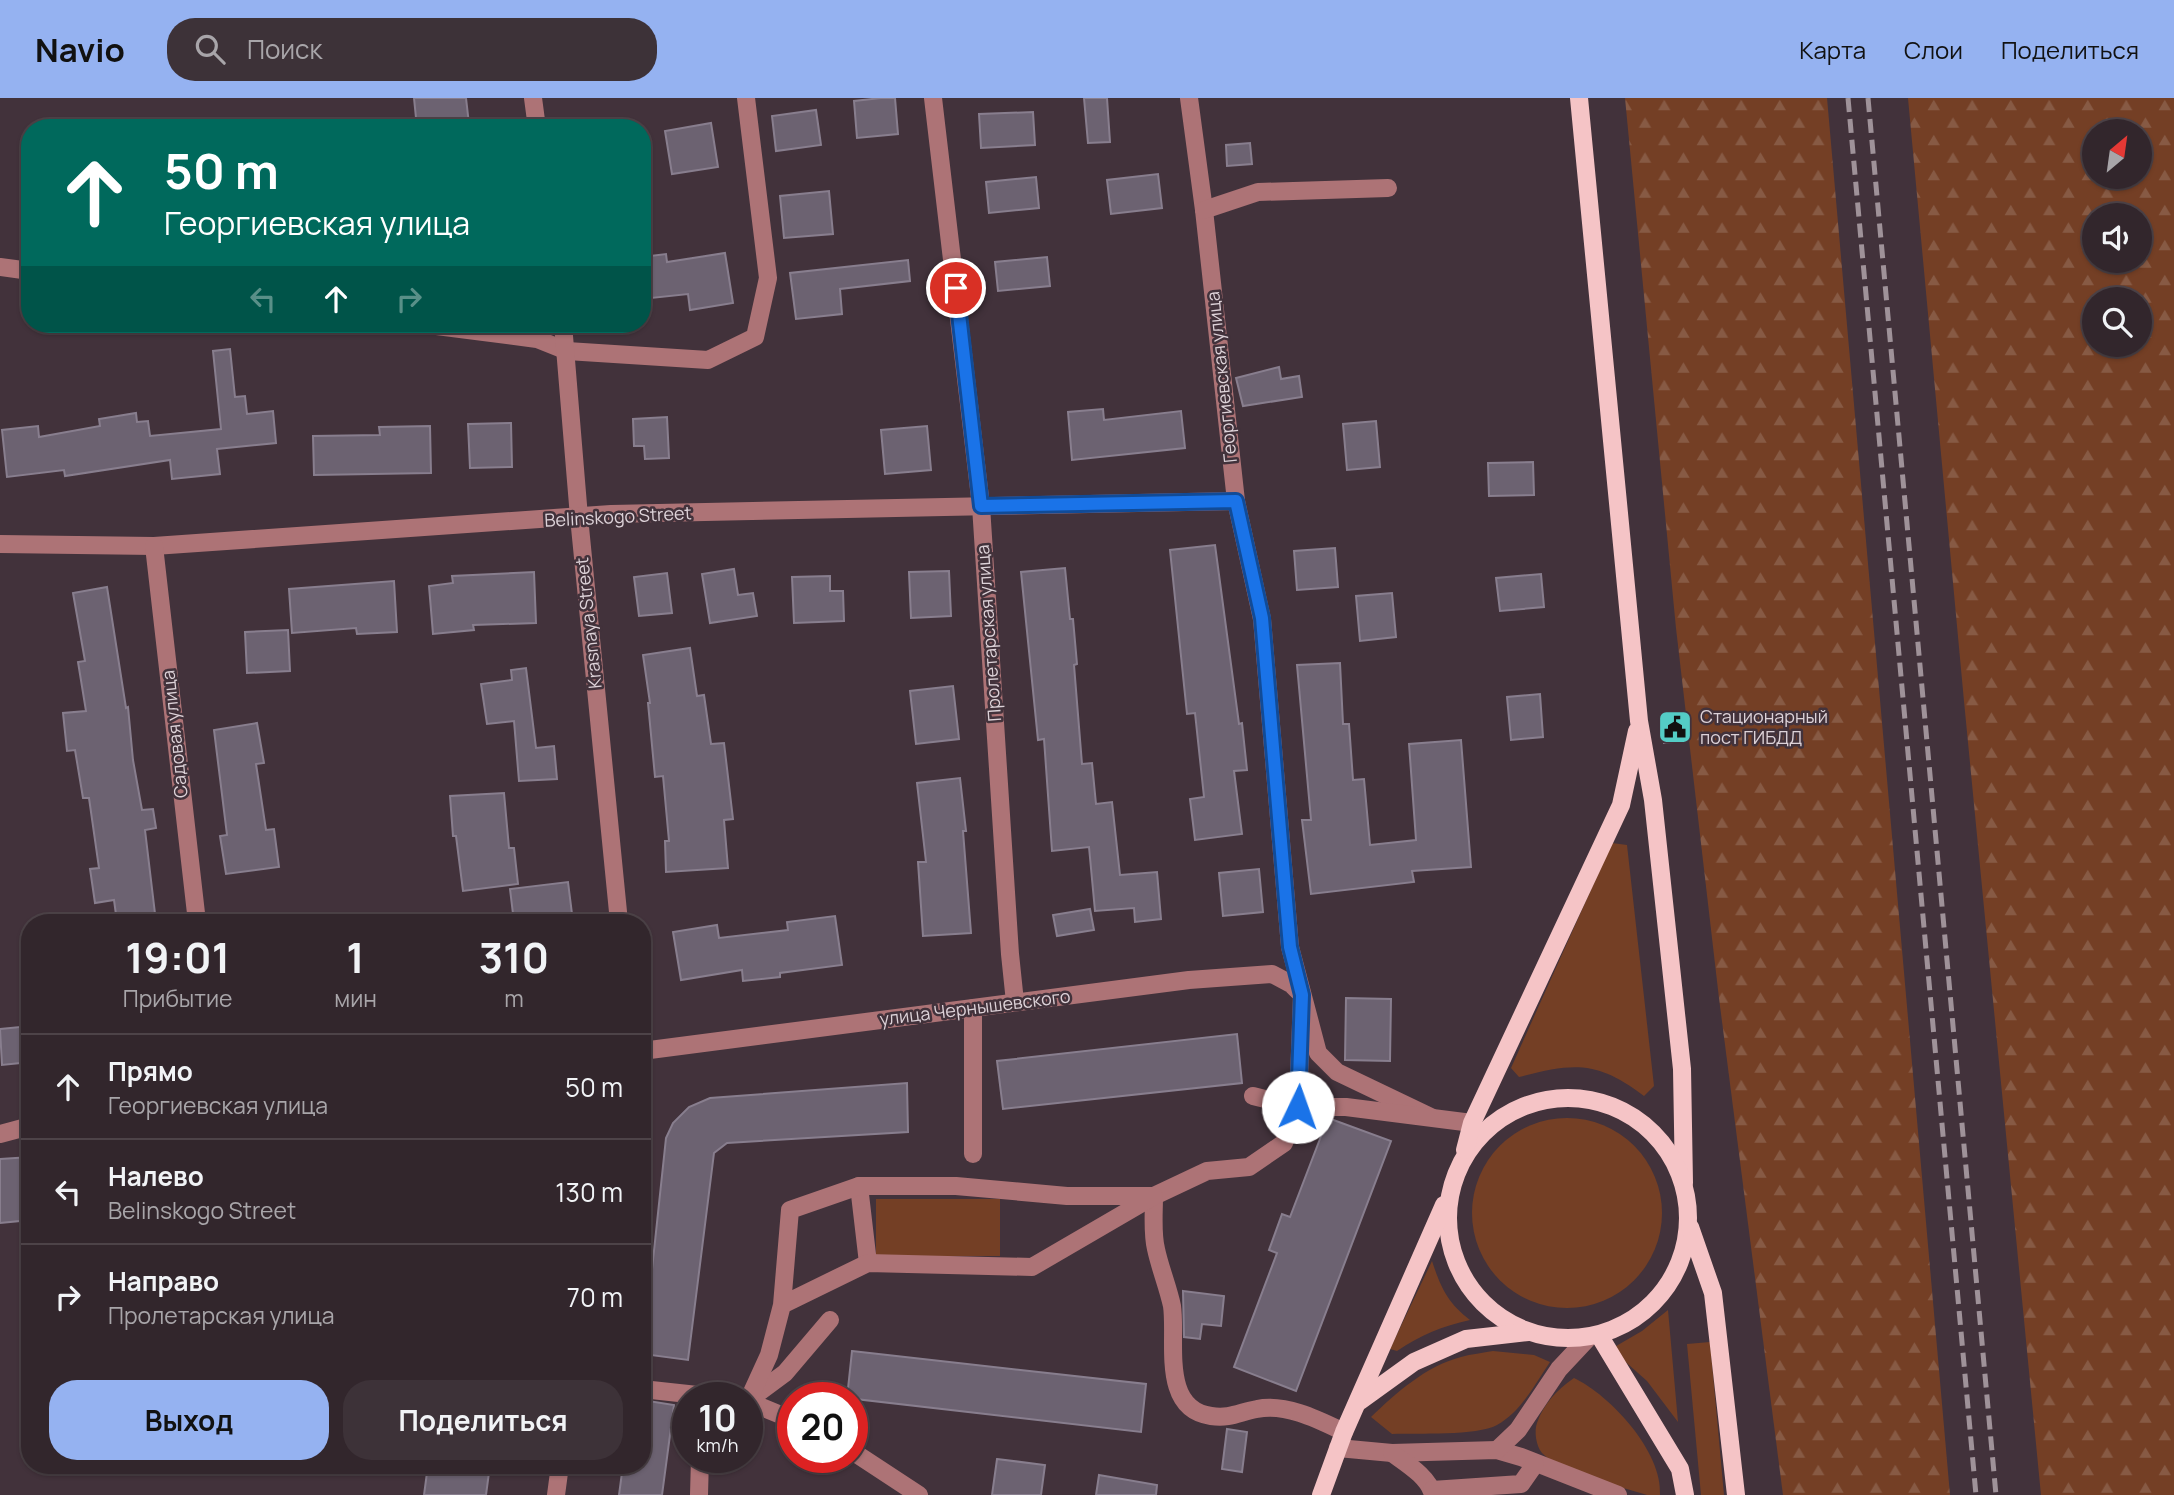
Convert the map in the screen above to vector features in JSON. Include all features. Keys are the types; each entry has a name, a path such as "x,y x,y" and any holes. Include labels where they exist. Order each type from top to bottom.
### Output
{"main road":[{"path":"1357,1403 1414,1362 1466,1339 1528,1332 1559,1338 1594,1336 1627,1324 1651,1306 1671,1282 1684,1255 1689,1225 1684,1183 1682,1069 1653,800 1639,721 1579,98"},
{"path":"1321,1495 1341,1440 1450,1192 1472,1123 1621,804 1639,721"},
{"path":"1462,1161 1480,1135 1504,1115 1533,1102 1564,1097 1595,1101 1615,1108 1651,1130 1671,1154 1684,1183"},
{"path":"1450,1192 1448,1227 1455,1260 1472,1291 1497,1315 1528,1332"},
{"path":"1689,1225 1713,1293 1736,1495"},
{"path":"1594,1336 1680,1469 1685,1495"}],"street":[{"path":"533,98 536,119"},
{"path":"491,333 537,339 567,351 708,360 755,337 768,278 746,98"},
{"name":"Пролетарская улица","path":"933,98 981,506 1015,1002"},
{"name":"Георгиевская улица","path":"1189,98 1236,501 1262,618 1290,947 1302,995"},
{"path":"1204,210 1258,192 1388,188"},
{"path":"0,267 21,270"},
{"name":"Krasnaya Street","path":"564,333 579,517 618,914"},
{"name":"Belinskogo Street","path":"0,544 154,546 611,514 1236,501"},
{"name":"Садовая улица","path":"154,546 196,914"},
{"name":"улица Чернышевского","path":"651,1050 1189,980 1272,974 1291,984 1302,995"},
{"path":"1302,995 1318,1053 1337,1072 1431,1117"},
{"path":"782,1305 869,1263 1032,1267 1154,1196 1207,1171 1249,1167 1284,1143 1298,1107 1302,995"},
{"path":"973,1008 973,1154"},
{"path":"1252,1096 1298,1107 1346,1107 1472,1123"},
{"path":"0,1135 21,1129"},
{"path":"756,1382 769,1355 782,1305 790,1210 859,1186 956,1186 1067,1196 1154,1196"},
{"path":"859,1186 869,1263"},
{"path":"1154,1196 1155,1247 1172,1307 1172,1351 1177,1387 1188,1405 1208,1416 1233,1417 1259,1408 1283,1410 1312,1417 1341,1440 1392,1454 1497,1450 1535,1464 1586,1489 1618,1495"},
{"path":"763,1389 785,1373 830,1320"},
{"path":"1497,1450 1518,1430 1559,1369 1594,1336"},
{"path":"651,1391 672,1394"},
{"path":"1392,1454 1417,1472 1433,1493 1521,1489 1535,1464"},
{"path":"868,1462 919,1495"},
{"path":"699,1495 700,1473"},
{"path":"556,1495 559,1474"}],"green space":[{"path":"1625,98 1827,98 1950,1495 1783,1495 1719,998 1676,628"},
{"path":"1908,98 2174,98 2174,1495 2041,1495"},
{"path":"1612,843 1627,845 1654,1086 1644,1096 1598,1070 1570,1067 1519,1077 1511,1068"},
{"path":"1567,1118 1586,1119 1604,1125 1634,1146 1655,1176 1661,1194 1661,1232 1655,1250 1634,1280 1604,1301 1586,1307 1567,1308 1548,1307 1530,1301 1500,1280 1479,1250 1473,1232 1472,1213 1473,1194 1479,1176 1500,1146 1530,1125 1548,1119"},
{"path":"876,1199 1000,1199 1000,1256 876,1256"},
{"path":"1432,1261 1446,1294 1470,1320 1432,1332 1397,1351 1390,1349"},
{"path":"1668,1310 1678,1422 1647,1381 1611,1349 1642,1331"},
{"path":"1710,1342 1724,1495 1701,1495 1687,1344"},
{"path":"1493,1351 1534,1355 1550,1362 1520,1405 1497,1425 1476,1431 1392,1434 1371,1417 1401,1390 1436,1367 1461,1357"},
{"path":"1574,1378 1603,1397 1632,1427 1653,1461 1659,1478 1660,1495 1647,1495 1591,1478 1563,1467 1542,1453 1536,1434 1540,1416 1552,1398"}],"building":[{"path":"414,98 466,98 468,119 416,119"},
{"path":"895,98 898,134 857,138 854,101"},
{"path":"1084,98 1107,98 1110,142 1088,143"},
{"path":"816,110 821,145 776,151 772,116"},
{"path":"1033,112 1035,145 981,148 979,114"},
{"path":"711,123 718,167 672,174 665,131"},
{"path":"1250,143 1252,164 1227,166 1226,145"},
{"path":"1158,174 1162,208 1111,214 1107,180"},
{"path":"1036,177 1039,208 989,213 986,182"},
{"path":"829,191 833,234 784,238 780,196"},
{"path":"725,253 733,303 690,310 688,294 651,298 651,256 666,254 667,262"},
{"path":"1047,257 1050,286 998,291 995,262"},
{"path":"908,260 910,281 840,289 842,314 796,319 790,273"},
{"path":"230,349 235,397 245,396 247,414 273,411 276,443 217,449 220,474 172,479 170,460 65,476 64,470 7,477 2,430 38,426 39,437 100,426 99,419 136,413 137,422 148,421 150,436 221,429 213,351"},
{"path":"1279,367 1281,379 1299,376 1302,397 1243,406 1236,378"},
{"path":"1103,409 1104,420 1181,411 1185,448 1072,460 1068,412"},
{"path":"667,417 669,458 645,459 644,446 634,446 633,419"},
{"path":"1376,421 1380,467 1347,470 1343,424"},
{"path":"511,423 512,467 470,468 468,424"},
{"path":"430,426 431,473 314,475 313,436 380,435 379,427"},
{"path":"927,426 931,470 885,474 881,430"},
{"path":"1533,462 1534,495 1489,496 1488,463"},
{"path":"1215,545 1247,770 1234,771 1242,834 1195,840 1190,799 1204,797 1195,713 1187,714 1170,550"},
{"path":"1335,548 1338,587 1297,590 1294,551"},
{"path":"1065,568 1077,664 1074,665 1082,764 1092,763 1096,804 1112,802 1120,875 1157,872 1161,919 1135,922 1134,908 1095,911 1089,847 1052,851 1044,739 1038,740 1021,572"},
{"path":"734,569 738,595 753,593 757,616 710,623 702,574"},
{"path":"949,571 951,616 911,618 909,572"},
{"path":"534,572 536,623 473,625 474,630 433,634 429,586 453,583 452,576"},
{"path":"667,573 672,613 639,616 634,577"},
{"path":"1541,574 1544,607 1500,611 1496,578"},
{"path":"830,576 830,591 843,591 844,621 794,623 792,577"},
{"path":"394,581 397,632 357,634 356,628 292,633 289,589"},
{"path":"107,587 126,708 128,707 133,760 142,810 153,809 156,828 145,830 155,914 116,914 114,900 95,903 90,869 99,868 89,798 83,798 75,750 67,751 63,713 86,711 78,662 85,661 73,593"},
{"path":"1392,593 1396,637 1360,641 1356,596"},
{"path":"288,630 290,671 247,673 245,632"},
{"path":"690,648 697,696 704,695 711,744 724,743 733,819 724,820 728,868 666,872 665,841 669,841 663,776 655,777 650,703 643,655"},
{"path":"1340,663 1343,724 1349,724 1353,780 1364,779 1370,845 1416,840 1409,744 1461,740 1471,867 1412,871 1414,882 1311,894 1302,820 1311,820 1297,665"},
{"path":"526,668 536,748 554,746 557,779 519,781 514,721 487,724 481,684 512,680 511,670"},
{"path":"953,686 959,739 916,744 910,691"},
{"path":"1540,694 1543,737 1511,740 1507,697"},
{"path":"1680,716 1683,741 1664,743 1661,718"},
{"path":"257,723 264,763 256,764 266,830 274,829 279,867 226,874 220,836 227,835 214,730"},
{"path":"960,778 966,831 963,831 971,933 923,936 918,862 926,862 917,783"},
{"path":"504,793 509,848 514,848 518,884 463,891 456,836 453,836 450,796"},
{"path":"1259,869 1263,912 1223,916 1219,873"},
{"path":"568,882 572,914 513,914 510,889"},
{"path":"1090,909 1094,930 1057,936 1053,915"},
{"path":"835,916 842,965 743,981 742,970 681,980 673,932 717,925 719,938 788,930 787,922"},
{"path":"1346,998 1391,999 1390,1061 1345,1060"},
{"path":"21,1027 21,1063 2,1065 0,1029"},
{"path":"1237,1034 1242,1083 1003,1109 997,1061"},
{"path":"907,1083 908,1132 727,1143 714,1153 688,1360 651,1355 651,1279 666,1138 673,1123 689,1107 710,1098"},
{"path":"1328,1118 1391,1141 1296,1391 1234,1367 1277,1253 1269,1250 1282,1214 1290,1217"},
{"path":"21,1158 21,1221 0,1223 0,1159"},
{"path":"1183,1291 1224,1296 1221,1326 1202,1324 1200,1339 1184,1337"},
{"path":"852,1351 1146,1384 1141,1432 868,1400 868,1382 849,1382"},
{"path":"651,1401 672,1405 662,1495 619,1495 622,1474 651,1474"},
{"path":"1227,1429 1247,1432 1242,1472 1222,1469"},
{"path":"997,1459 1045,1465 1041,1495 992,1495"},
{"path":"427,1474 489,1474 486,1495 424,1495"},
{"path":"1099,1475 1157,1485 1156,1495 1096,1495"}],"railway":[{"path":"1848,98 1976,1495"},
{"path":"1868,98 1996,1495"}],"place":[{"name":"Стационарный пост ГИБДД","path":"1675,727"}],"route":[{"path":"956,288 981,506 1236,501 1262,618 1290,947 1302,995 1298,1107"}]}
